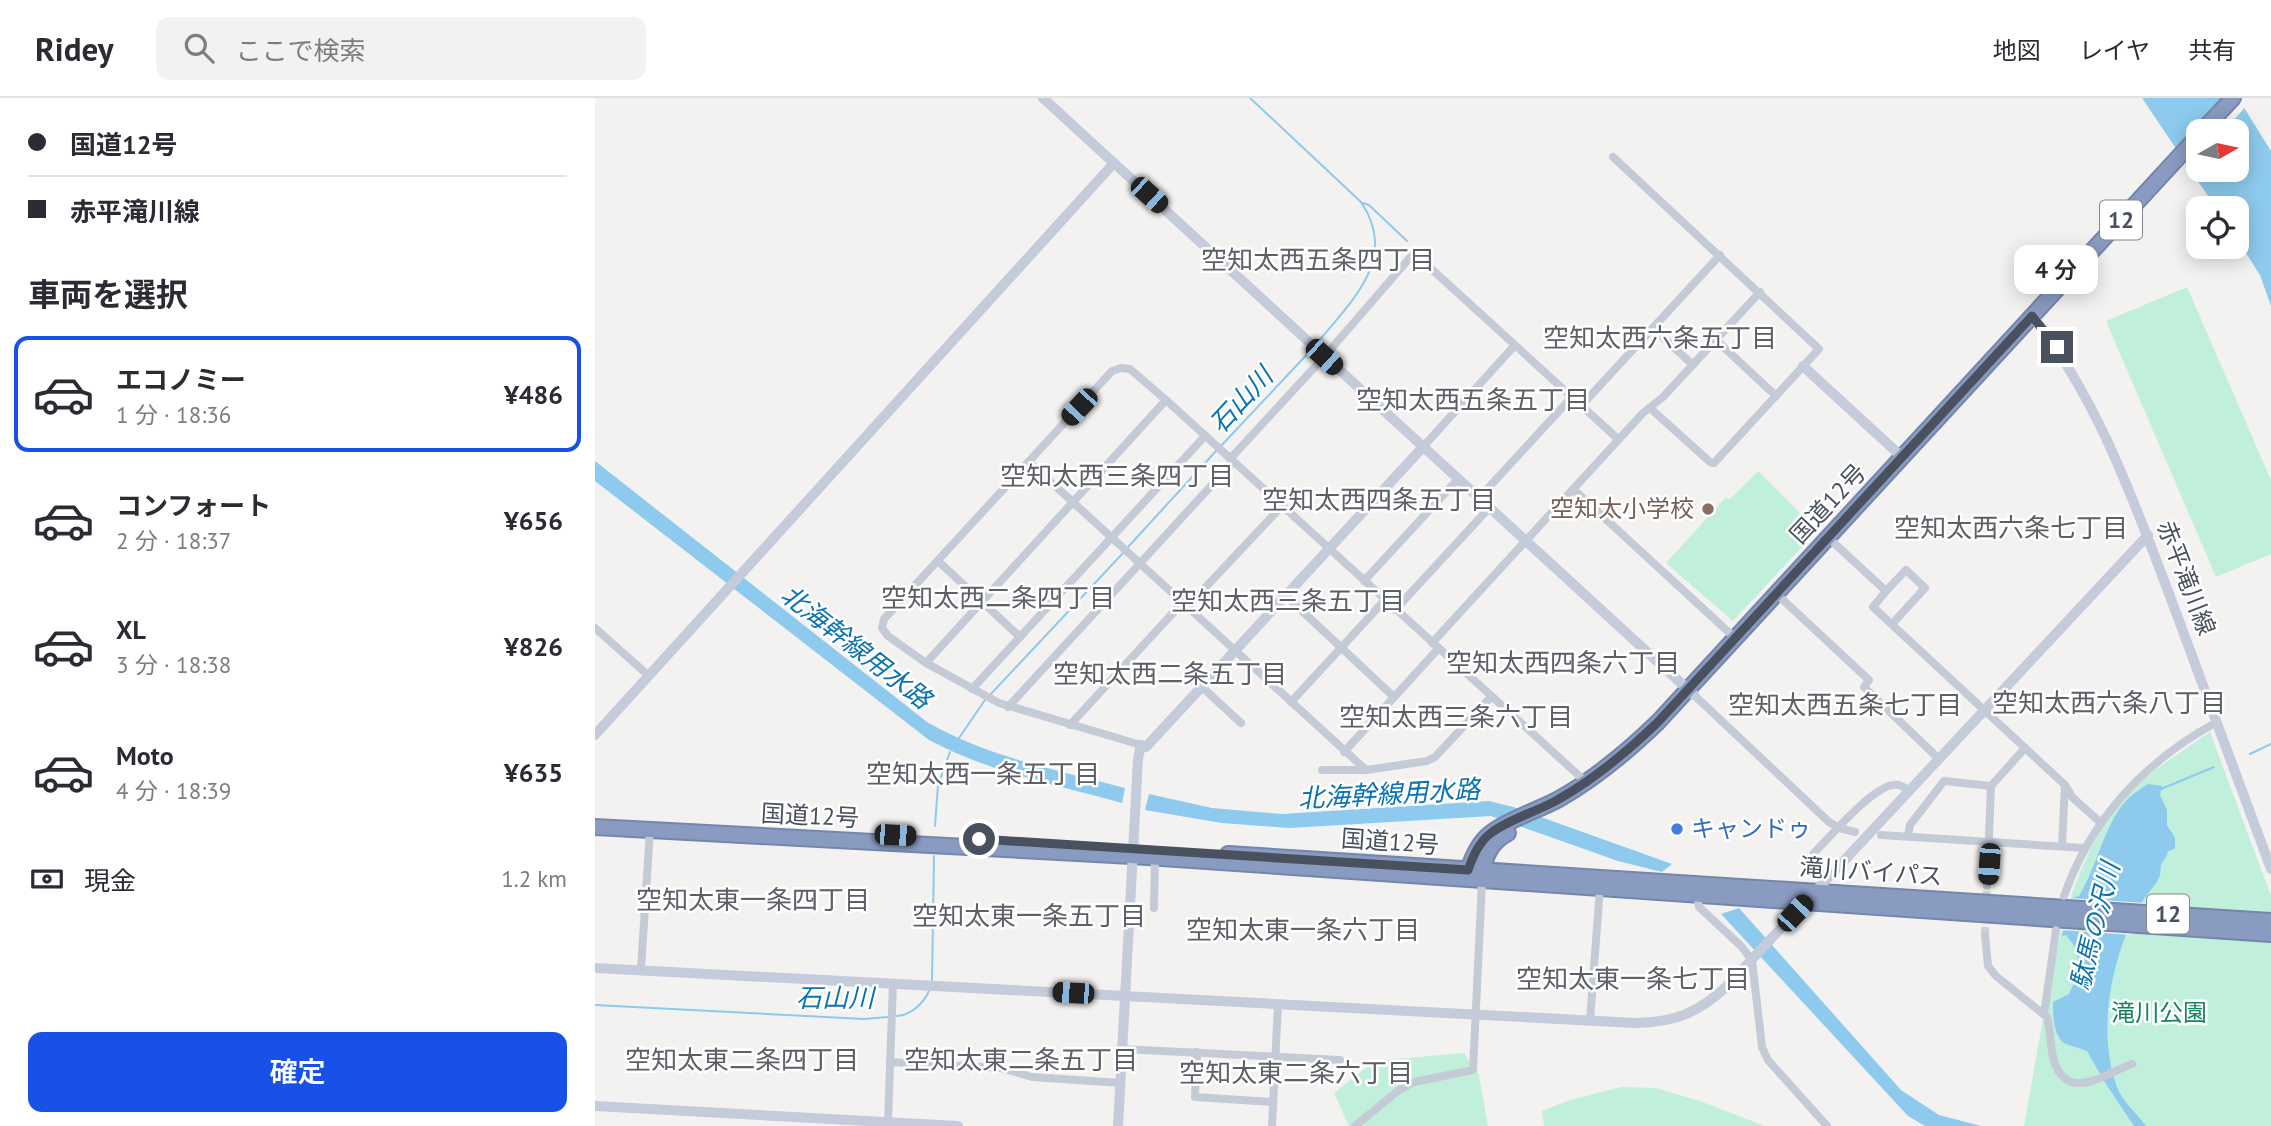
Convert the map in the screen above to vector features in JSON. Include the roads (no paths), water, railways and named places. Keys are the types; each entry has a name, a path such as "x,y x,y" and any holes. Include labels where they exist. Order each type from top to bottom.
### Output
{"highway":[{"path":"2213,119 2233,98"},
{"path":"2224,119 2243,98"},
{"name":"国道12号","path":"1543,812 1636,744 1782,599 2186,149"},
{"name":"国道12号","path":"1478,874 1483,841 1492,832 1505,830 1595,787 1642,749 1735,638 1902,457 2186,160"},
{"name":"国道12号","path":"595,819 1478,874"},
{"name":"国道12号","path":"595,827 1132,852 1155,858 1478,874"},
{"name":"滝川バイパス","path":"1478,874 2062,913 2271,921"},
{"name":"滝川バイパス","path":"1600,883 1697,895 1810,897"},
{"name":"滝川バイパス","path":"2062,913 2271,933"}],"street":[{"path":"1043,98 1691,692 1829,822 1855,832"},
{"path":"1613,157 1819,349 1714,463 1650,408"},
{"path":"595,735 1114,163"},
{"path":"1008,707 1414,253 1618,439"},
{"path":"1581,406 1720,255"},
{"path":"1344,752 1394,697 1525,540 1760,292"},
{"name":"赤平滝川線","path":"2040,313 2083,392 2148,535 2271,869"},
{"path":"1653,328 1693,365"},
{"path":"1716,340 1776,396"},
{"path":"1514,346 1423,447 1327,548 1146,747 999,703 926,663 888,636 882,628 884,619 1112,371 1130,369 1166,400 1327,548 1364,580 1395,610 1585,782"},
{"path":"1803,366 1902,457"},
{"path":"1479,498 1570,398"},
{"path":"926,663 1166,400"},
{"path":"972,689 1205,436"},
{"path":"1029,462 1366,770"},
{"path":"1364,580 1458,479"},
{"path":"1573,489 1735,638"},
{"path":"1070,725 1282,506"},
{"path":"1395,610 1489,508"},
{"path":"595,968 1590,1021 1659,1023 1682,1017 1712,1000 1754,957 2148,535"},
{"path":"1834,543 1886,591"},
{"path":"938,561 1020,637"},
{"path":"1892,624 1925,588 1906,570 1873,607 1984,709 2100,822"},
{"path":"1285,595 1394,697"},
{"path":"1782,599 1869,680 1864,687 1938,758"},
{"path":"1291,702 1385,600"},
{"path":"595,628 649,676"},
{"path":"1202,687 1241,723"},
{"path":"1322,770 1366,770 1427,761 1435,757 1491,697"},
{"path":"2044,1014 2062,913 2084,848 2100,822 2127,789 2151,766 2217,722"},
{"path":"1118,1126 1132,852 1141,745"},
{"path":"1987,886 1991,786 2025,748"},
{"path":"1908,836 1910,825 1944,781 1991,786"},
{"path":"1814,853 1862,804 1893,785 1908,790"},
{"path":"2062,846 2064,785"},
{"path":"641,969 650,830"},
{"path":"1881,835 2084,848"},
{"path":"1154,908 1155,858"},
{"path":"1355,1126 1399,1090 1414,1082 1473,1070 1478,874"},
{"path":"1590,1021 1600,883"},
{"path":"1697,895 1699,906 1754,957 1762,1047 1768,1060 1826,1126"},
{"path":"1985,936 1988,966 1996,976 2044,1014 2049,1023 2055,1062 2062,1077 2070,1084 2083,1084 2132,1064"},
{"path":"888,1123 893,983"},
{"path":"1272,1126 1278,1004"},
{"path":"1123,1049 1340,1060"},
{"path":"1197,1052 1195,1097 1273,1102"},
{"path":"890,1062 1001,1068 1032,1077 1121,1083"},
{"path":"595,1106 849,1123 958,1126"}],"water":[{"path":"2142,98 2238,98 2271,151 2271,306 2260,275 2249,258 2249,196 2208,196 2199,182 2249,182 2249,119 2186,119 2186,163"},
{"path":"595,461 927,722 999,754 1125,788 1122,803 999,769 929,740 595,481"},
{"path":"2148,784 2162,786 2160,795 2167,810 2167,825 2175,838 2175,849 2168,851 2161,865 2159,879 2142,902 2122,944 2110,992 2108,1017 2111,1065 2117,1087 2146,1126 2134,1126 2087,1051 2066,1044 2060,1039 2054,1024 2053,1002 2069,994 2076,979 2078,951 2066,935 2062,936 2072,898 2079,896 2114,817 2132,795"},
{"path":"1149,794 1212,808 1282,814 1489,801 1513,807 1672,864 1662,872 1618,861 1491,816 1290,828 1222,823 1145,810"},
{"path":"1739,908 1901,1090 1939,1115 1981,1126 1925,1126 1908,1116 1721,914"}],"waterway":[{"name":"石山川","path":"1250,98 1361,202 1371,222 1375,241 1373,260 1367,277 1345,310 1318,342"},
{"path":"1363,203 1369,205 1407,241"},
{"name":"石山川","path":"1220,447 1312,349"},
{"name":"石山川","path":"1128,547 1216,451"},
{"name":"石山川","path":"989,696 1124,552"},
{"name":"石山川","path":"957,741 985,700"},
{"name":"駄馬の沢川","path":"2250,754 2271,744"},
{"name":"石山川","path":"935,826 938,785 950,752"},
{"name":"駄馬の沢川","path":"2161,789 2214,767"},
{"name":"石山川","path":"932,982 934,856"},
{"name":"石山川","path":"897,1016 916,1008 929,991"},
{"name":"石山川","path":"595,1005 864,1019 888,1017"}],"tunnel":[{"path":"1985,935 1987,886"}],"place":[{"name":"空知太小学校","path":"1708,509"},
{"name":"キャンドゥ","path":"1677,829"}],"district":[{"name":"空知太西五条四丁目","path":"1318,260"},
{"name":"空知太西六条五丁目","path":"1660,338"},
{"name":"空知太西五条五丁目","path":"1473,400"},
{"name":"空知太西三条四丁目","path":"1117,476"},
{"name":"空知太西四条五丁目","path":"1379,500"},
{"name":"空知太西六条七丁目","path":"2011,528"},
{"name":"空知太西二条四丁目","path":"998,598"},
{"name":"空知太西三条五丁目","path":"1288,601"},
{"name":"空知太西四条六丁目","path":"1563,663"},
{"name":"空知太西二条五丁目","path":"1170,674"},
{"name":"空知太西六条八丁目","path":"2109,703"},
{"name":"空知太西五条七丁目","path":"1845,705"},
{"name":"空知太西三条六丁目","path":"1456,717"},
{"name":"空知太西一条五丁目","path":"983,774"},
{"name":"空知太東一条四丁目","path":"753,900"},
{"name":"空知太東一条五丁目","path":"1029,916"},
{"name":"空知太東一条六丁目","path":"1303,930"},
{"name":"空知太東一条七丁目","path":"1633,979"},
{"name":"空知太東二条四丁目","path":"742,1060"},
{"name":"空知太東二条五丁目","path":"1021,1060"},
{"name":"空知太東二条六丁目","path":"1296,1073"}],"water label":[{"name":"北海幹線用水路","path":"856,647"},
{"name":"北海幹線用水路","path":"1389,794"}],"park label":[{"name":"滝川公園","path":"2159,1013"}]}
